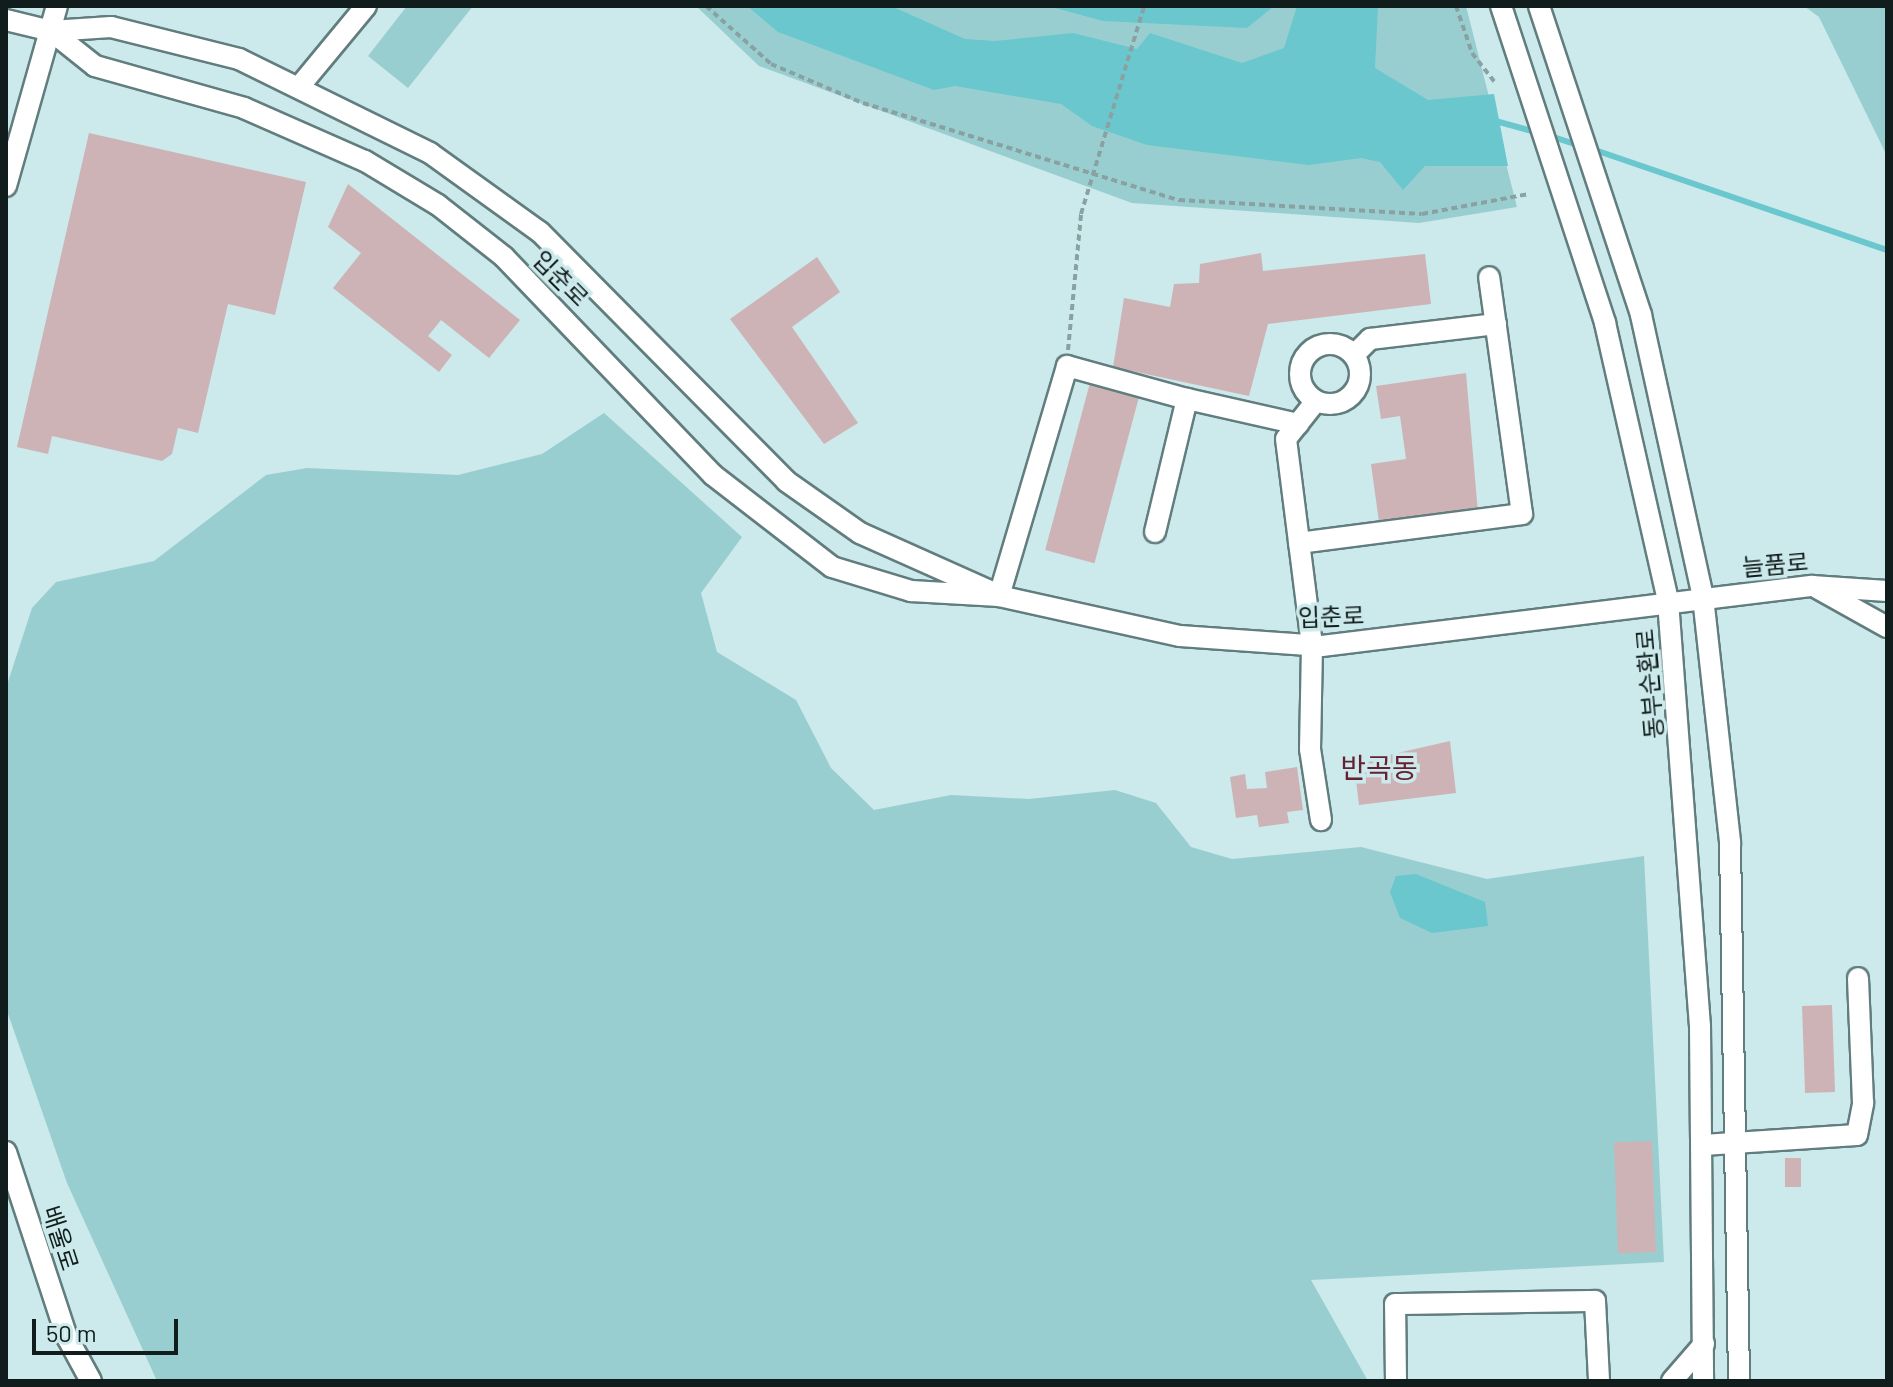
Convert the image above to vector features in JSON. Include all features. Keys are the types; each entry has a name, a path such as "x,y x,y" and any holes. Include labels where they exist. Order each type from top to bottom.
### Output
{"street":[{"path":"6,186 57,6"},
{"path":"299,87 366,6"},
{"name":"동부순환로","path":"1501,6 1627,407 1668,601 1690,844 1703,1145 1703,1381"},
{"path":"1539,6 1667,411 1703,597 1730,843 1740,1144 1739,1381"},
{"name":"입춘로","path":"6,20 51,31 111,27 239,59 430,153 540,232 786,481 860,533 999,596"},
{"name":"입춘로","path":"51,31 95,66 244,108 365,161 438,205 504,257 713,475 832,567 911,591 999,596 1180,636 1312,646 1668,601"},
{"path":"1299,543 1522,514 1489,277"},
{"path":"1354,355 1370,339 1496,324"},
{"path":"1336,344 1354,355 1360,373 1355,392 1340,403 1316,401 1300,382 1308,353 1336,344"},
{"path":"999,596 1067,366 1187,399 1298,424"},
{"path":"1155,532 1187,399"},
{"path":"1316,401 1286,439 1312,646 1310,749 1321,820"},
{"path":"1812,586 1887,627"},
{"name":"늘품로","path":"1668,601 1812,586 1887,591"},
{"path":"1703,1145 1857,1135 1863,1103 1858,978"},
{"name":"배울로","path":"6,1152 67,1337 91,1381"},
{"path":"1396,1381 1395,1304 1595,1301 1599,1381"},
{"path":"1672,1381 1704,1344"}],"path":[{"path":"706,6 771,64 863,103 1091,176 1179,200 1422,214 1529,194"},
{"path":"1067,366 1081,214 1144,6"},
{"path":"1456,6 1472,53 1496,84"}],"shaded area":[{"path":"407,6 473,6 408,88 368,56"},
{"path":"696,6 747,6 771,25 777,6 1466,6 1517,207 1419,223 1132,203 759,66"},
{"path":"747,6 891,6 965,39 995,41 1073,33 1137,49 1150,33 1242,63 1284,48 1297,6 1378,6 1375,68 1428,100 1494,94 1508,166 1425,166 1403,190 1380,162 1361,158 1309,165 1147,145 1092,126 1061,104 955,86 934,90 778,32"},
{"path":"1048,6 1274,6 1247,28 1103,21"},
{"path":"1804,6 1887,6 1887,156 1819,17"},
{"path":"604,413 742,537 701,593 717,652 796,700 831,768 874,810 951,795 1029,799 1115,790 1156,803 1191,847 1232,859 1361,847 1487,879 1644,856 1664,1262 1311,1280 1368,1381 157,1381 67,1183 6,1008 6,688 32,608 56,582 154,561 266,475 307,468 458,475 542,454"},
{"path":"1416,874 1485,902 1488,926 1432,933 1400,918 1390,892 1396,876"}],"building":[{"path":"89,133 306,182 275,315 228,304 198,433 178,428 172,454 162,461 52,436 48,454 17,447"},
{"path":"348,184 520,320 489,358 441,320 428,336 452,355 439,372 333,288 361,253 328,227"},
{"path":"1261,253 1263,271 1425,254 1431,304 1268,324 1249,396 1113,367 1124,298 1170,307 1174,284 1199,283 1200,264"},
{"path":"817,257 840,292 792,327 858,423 824,444 730,319"},
{"path":"1466,373 1478,513 1379,522 1371,464 1406,459 1400,416 1381,419 1376,386"},
{"path":"1091,379 1140,392 1094,563 1045,550"},
{"path":"1450,741 1456,793 1359,805 1354,763"},
{"path":"1297,767 1303,810 1287,812 1289,823 1259,827 1257,815 1236,818 1230,777 1245,774 1247,789 1267,788 1265,772"},
{"path":"1832,1005 1835,1092 1805,1093 1802,1006"},
{"path":"1652,1141 1656,1252 1618,1253 1614,1142"},
{"path":"1785,1158 1801,1158 1801,1187 1785,1187"}],"waterway":[{"path":"1492,120 1539,133"},
{"path":"1550,136 1581,146"},
{"path":"1592,149 1887,250"}],"district":[{"name":"반곡동","path":"1379,767"}]}
